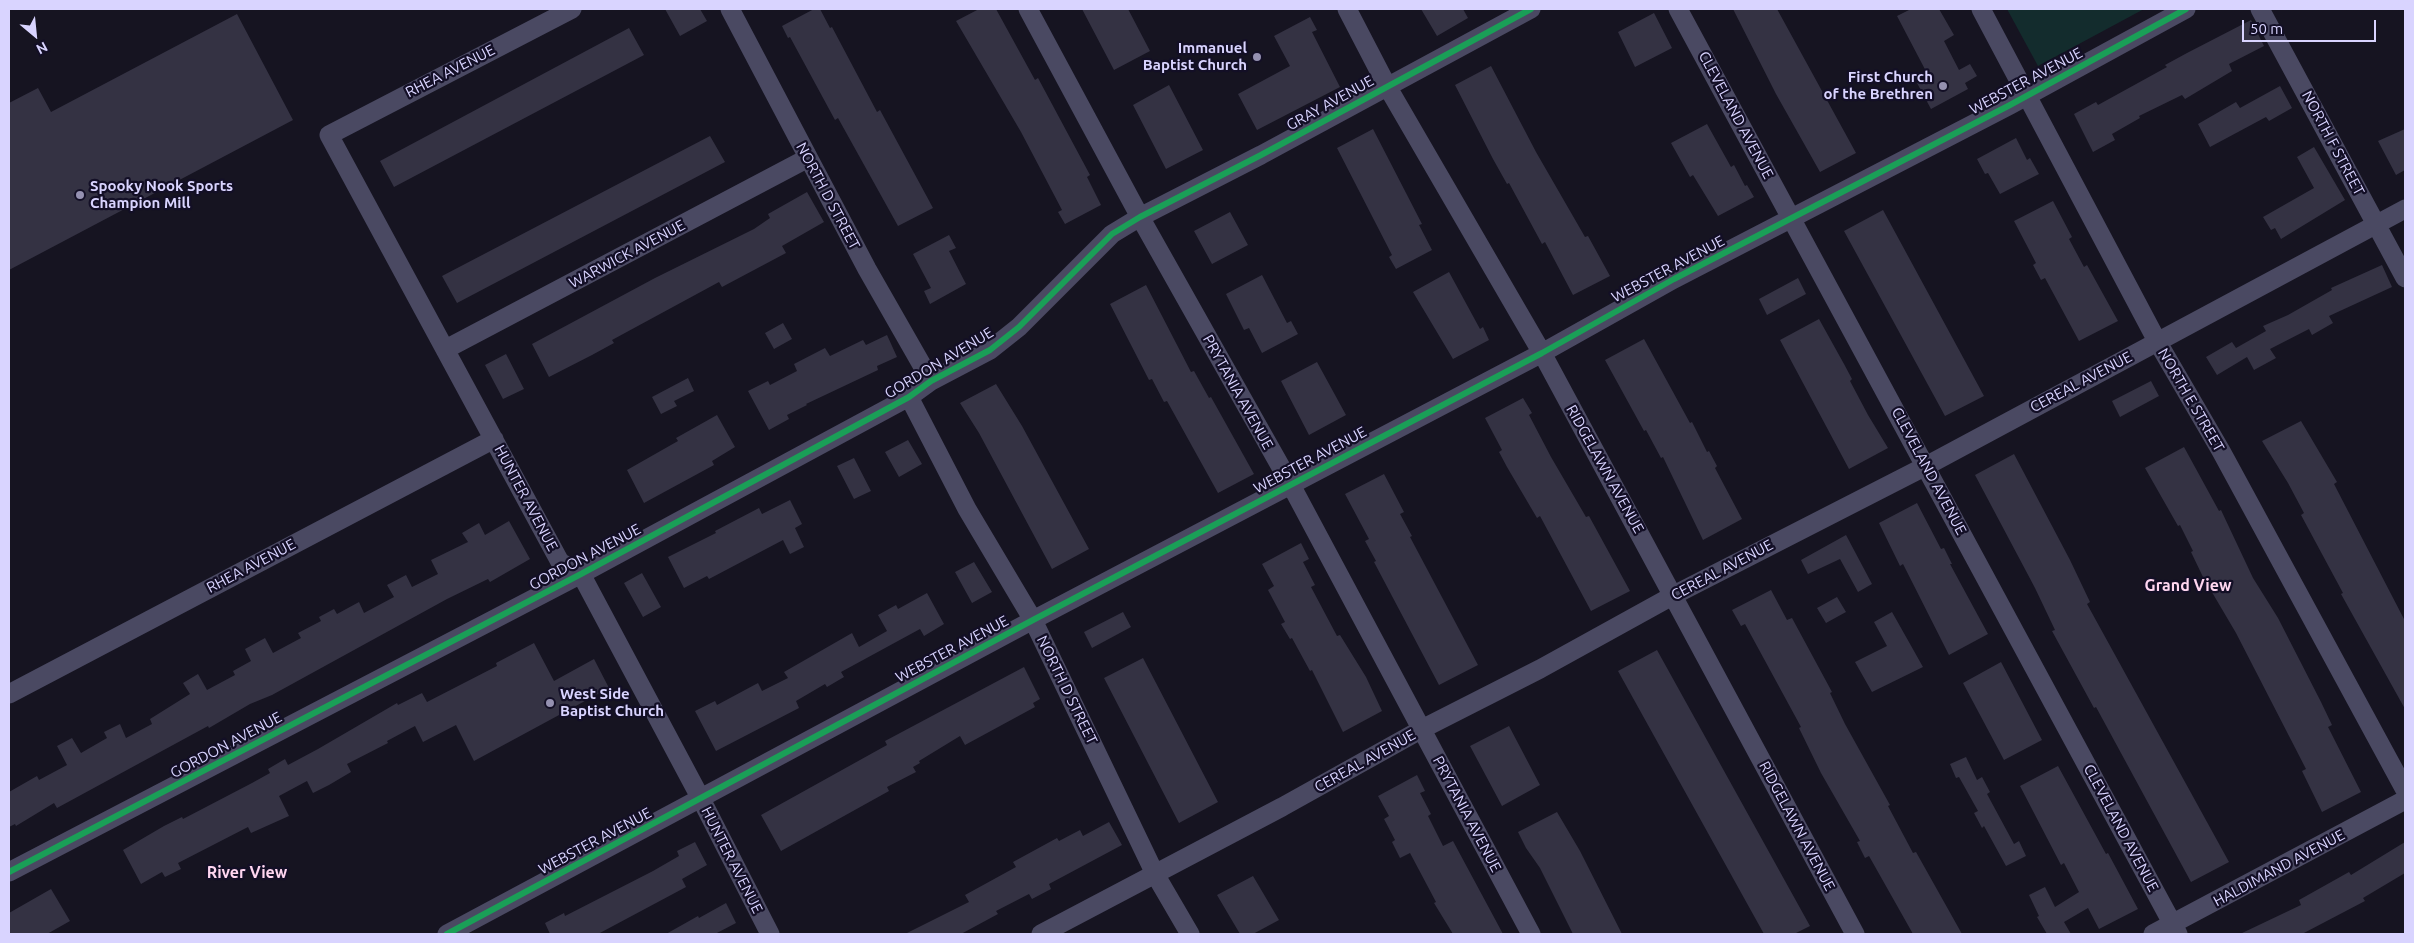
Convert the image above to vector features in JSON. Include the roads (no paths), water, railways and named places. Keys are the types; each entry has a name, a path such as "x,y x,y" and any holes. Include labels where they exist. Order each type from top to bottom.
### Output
{"street":[{"name":"RHEA AVENUE","path":"329,135 572,9"},
{"name":"NORTH D STREET","path":"730,9 808,158 931,381"},
{"name":"PRYTANIA AVENUE","path":"1028,9 1140,217 1291,485 1531,934"},
{"name":"RIDGELAWN AVENUE","path":"1347,9 1387,86 1542,353 1855,934"},
{"name":"GRAY AVENUE","path":"1140,217 1261,155 1531,9"},
{"name":"CLEVELAND AVENUE","path":"1678,9 2175,929"},
{"name":"NORTH E STREET","path":"1981,9 2157,341 2221,451 2405,790"},
{"name":"WEBSTER AVENUE","path":"446,934 1406,422 1542,353 1674,279 2028,95 2186,9"},
{"name":"NORTH F STREET","path":"2260,9 2405,278"},
{"name":"HUNTER AVENUE","path":"329,135 560,562 581,574 701,799 770,934"},
{"name":"WARWICK AVENUE","path":"446,349 808,158"},
{"name":"CEREAL AVENUE","path":"1041,934 1422,729 1540,669 1674,595 1926,466 2405,209"},
{"name":"GORDON AVENUE","path":"9,872 581,574 909,397 931,381 990,350 1019,327 1112,234 1140,217"},
{"name":"NORTH D STREET","path":"909,397 967,508 1033,620 1155,874 1190,934"},
{"name":"RHEA AVENUE","path":"9,694 494,438"},
{"name":"HALDIMAND AVENUE","path":"2153,934 2175,929 2405,800"}],"place":[{"name":"Immanuel Baptist Church","path":"1257,57"},
{"name":"First Church of the Brethren","path":"1943,86"},
{"name":"Spooky Nook Sports Champion Mill","path":"80,195"},
{"name":"West Side Baptist Church","path":"550,703"}],"district":[{"name":"Grand View","path":"2188,586"},
{"name":"River View","path":"247,873"}]}
